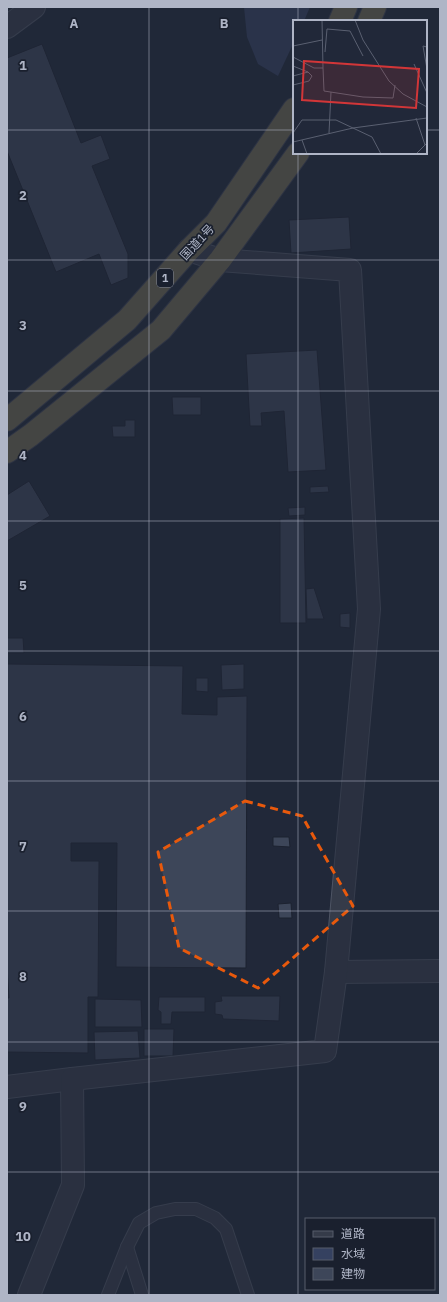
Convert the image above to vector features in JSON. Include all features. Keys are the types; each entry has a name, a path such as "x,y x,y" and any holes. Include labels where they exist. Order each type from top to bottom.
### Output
{"highway":[{"path":"340,20 346,7"},
{"path":"369,20 375,7"},
{"name":"国道1号","path":"7,420 127,320 189,250 216,223 293,110"},
{"path":"7,452 31,435 161,330 220,260 297,154"}],"street":[{"path":"7,27 34,7"},
{"path":"7,1087 325,1051 336,972 370,609 350,270 220,260 189,250"},
{"path":"336,972 440,971"},
{"path":"29,1295 73,1185 72,1079"}],"lane":[{"path":"108,1295 127,1247 139,1223 156,1213 175,1209 196,1209 215,1218 226,1229 248,1295"},
{"path":"127,1247 142,1295"}],"highlighted area":[{"path":"245,801 302,816 353,906 258,988 179,948 158,852"}],"water":[{"path":"244,7 310,7 304,20 293,20 293,44 278,76 258,64 247,37"}],"building":[{"path":"42,44 81,143 101,135 110,159 92,166 128,254 128,278 111,285 99,254 56,272 7,151 7,58"},
{"path":"349,217 351,249 291,253 289,220"},
{"path":"317,350 326,470 288,472 284,411 261,413 262,426 250,426 246,354"},
{"path":"172,397 201,397 201,415 173,415"},
{"path":"125,420 135,420 135,437 113,437 112,426 125,426"},
{"path":"29,481 50,516 7,541 7,495"},
{"path":"328,486 329,492 310,493 310,487"},
{"path":"305,507 305,515 289,516 288,508"},
{"path":"304,518 306,623 280,623 280,519"},
{"path":"314,588 324,619 307,619 306,589"},
{"path":"350,613 350,628 340,627 340,614"},
{"path":"7,638 23,638 24,653 7,653"},
{"path":"7,664 183,666 182,714 217,715 217,697 247,696 246,968 116,967 117,843 71,843 71,861 99,861 98,997 88,997 88,1053 7,1052 7,998 9,998 7,966"},
{"path":"244,664 244,689 222,690 221,665"},
{"path":"196,678 208,678 208,692 196,691"},
{"path":"273,837 289,837 290,847 273,846"},
{"path":"291,903 292,918 279,918 278,904"},
{"path":"221,996 280,996 279,1021 223,1019 222,1015 215,1014 215,1002 222,1001"},
{"path":"159,997 205,997 205,1012 172,1012 171,1024 161,1024 161,1012 158,1010"},
{"path":"95,999 141,1000 142,1027 95,1027"},
{"path":"144,1029 174,1029 173,1056 144,1056"},
{"path":"138,1031 140,1058 95,1060 94,1032"}]}
